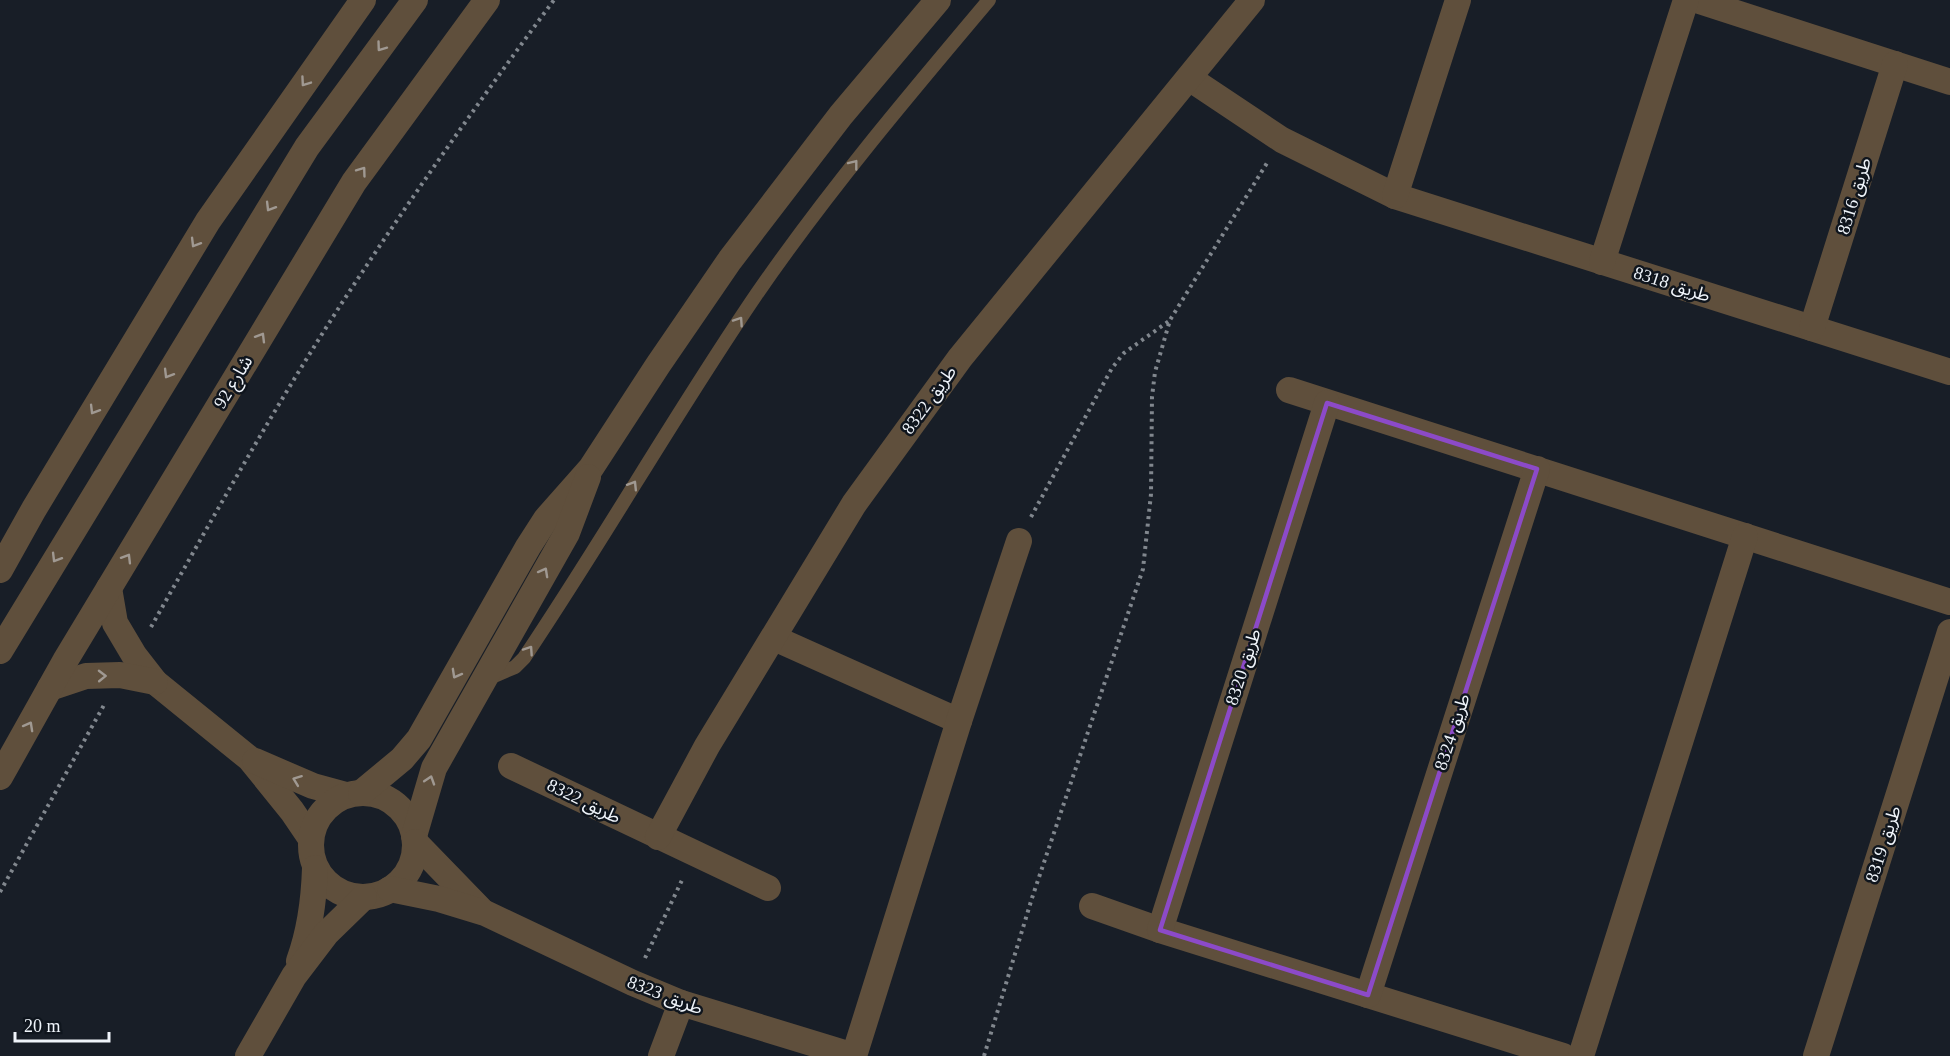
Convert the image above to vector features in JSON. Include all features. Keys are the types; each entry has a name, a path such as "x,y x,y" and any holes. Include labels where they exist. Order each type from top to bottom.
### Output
{"street":[{"path":"0,570 34,509 208,221 363,0"},
{"path":"0,651 307,147 415,0"},
{"name":"شارع 92","path":"0,777 109,588 354,182 487,0"},
{"path":"294,976 310,923 315,868 311,839 322,812 333,802 354,794 402,759 419,739 546,519 591,468 730,260 841,115 938,0"},
{"name":"طريق 8322","path":"658,837 707,746 854,504 960,358 1252,0"},
{"path":"1395,196 1458,0"},
{"path":"1602,262 1686,0"},
{"path":"1696,0 1950,82"},
{"name":"طريق 8316","path":"1812,328 1895,64"},
{"name":"طريق 8318","path":"1189,78 1282,140 1395,196 1950,372"},
{"path":"1289,390 1950,602"},
{"name":"طريق 8320","path":"1160,930 1327,403"},
{"path":"315,868 336,890 364,897 380,897 406,874 415,853 415,839 434,768 567,533 591,468"},
{"name":"طريق 8324","path":"1368,995 1536,470"},
{"path":"0,529 13,526 34,509"},
{"path":"1581,1056 1745,536"},
{"path":"854,1056 959,721 1019,541"},
{"path":"109,588 115,623 127,665 155,682 250,759 292,811 311,839"},
{"name":"طريق 8319","path":"1816,1056 1950,632"},
{"path":"774,638 959,721"},
{"path":"50,688 127,665"},
{"path":"250,759 313,786 354,794 376,794 390,800 410,822 415,839"},
{"name":"طريق 8322","path":"511,766 768,888"},
{"name":"طريق 8323","path":"415,839 449,879 485,913"},
{"name":"طريق 8323","path":"390,889 439,899 485,913 681,1004 854,1056"},
{"path":"248,1056 294,976 327,934 364,897"},
{"path":"1092,906 1160,930 1563,1056"},
{"path":"661,1056 681,1004"}],"lane":[{"path":"482,681 510,670 524,658 694,387 757,294 823,202 989,0"}],"path":[{"path":"0,892 127,665 268,423 362,272 554,0"},
{"path":"984,1056 1032,898 1143,569 1151,494 1152,397 1155,372 1170,320 1282,140"},
{"path":"1019,541 1112,368 1124,353 1170,320"},
{"path":"633,983 694,854"}],"highlighted area":[{"path":"1327,403 1537,469 1368,995 1160,930"}]}
